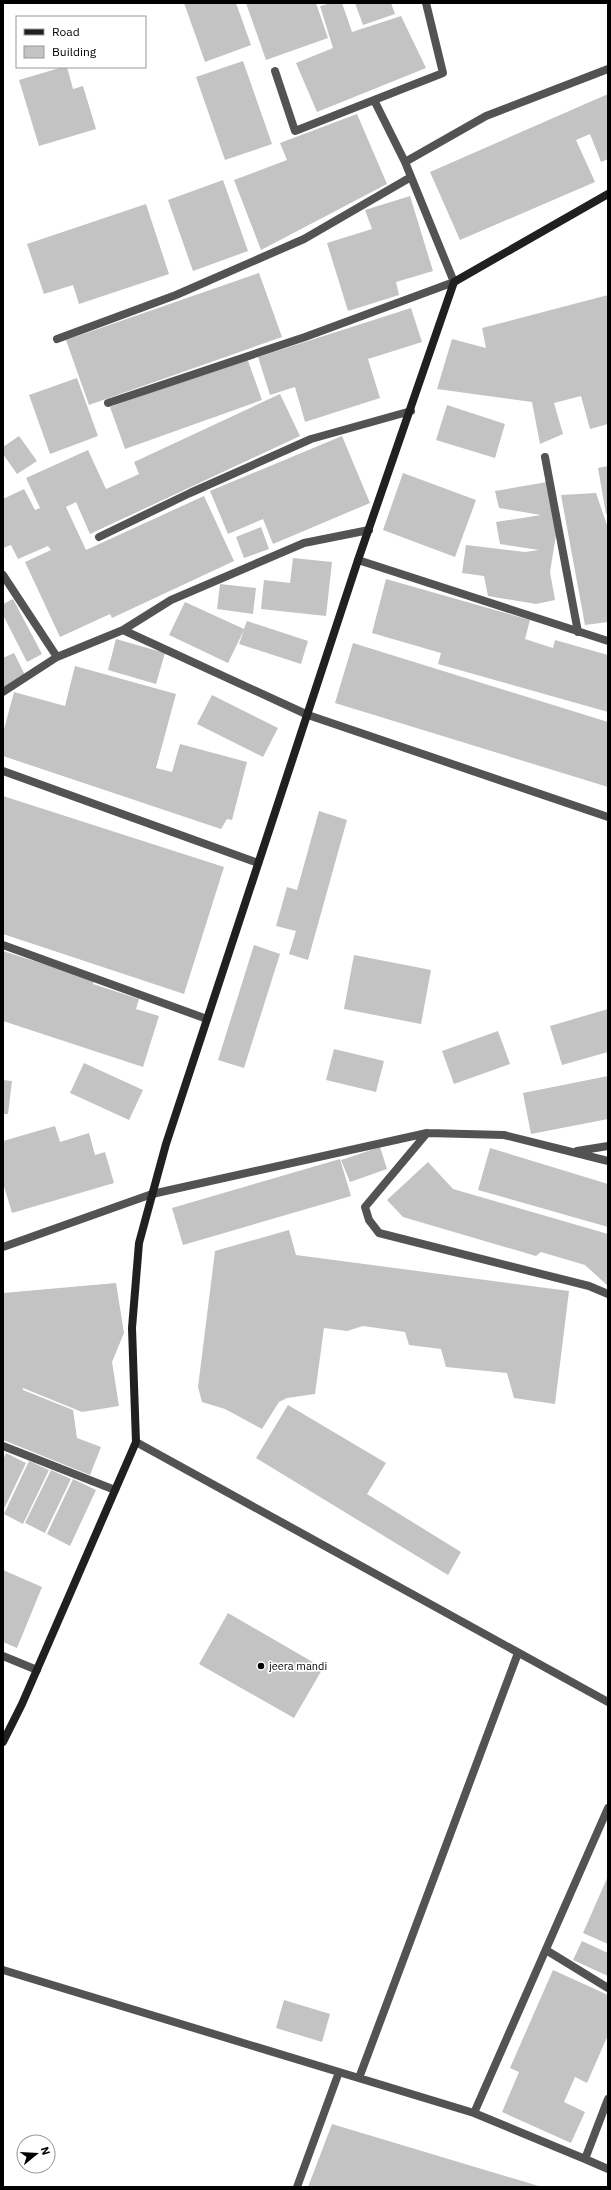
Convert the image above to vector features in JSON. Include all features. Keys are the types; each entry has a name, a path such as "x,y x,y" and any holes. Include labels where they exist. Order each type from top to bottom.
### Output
{"street":[{"path":"275,71 295,131 443,73 426,3"},
{"path":"405,162 486,116 608,70"},
{"path":"3,1742 37,1670 136,1442 132,1328 139,1243 152,1194 166,1144 358,560 411,411 454,282 405,162 374,100"},
{"path":"57,339 176,295 304,239 411,177"},
{"path":"108,403 305,337 454,282 608,194"},
{"path":"99,537 190,493 311,439 411,411"},
{"path":"545,457 578,632"},
{"path":"3,692 57,657 123,630 171,600 304,544 369,530"},
{"path":"358,560 608,642"},
{"path":"3,575 57,657"},
{"path":"123,630 308,715 608,817"},
{"path":"3,771 258,863"},
{"path":"3,945 207,1019"},
{"path":"427,1133 365,1206 368,1220 379,1232 589,1286 608,1294"},
{"path":"3,1247 152,1194 427,1133 504,1135 608,1161"},
{"path":"574,1152 608,1146"},
{"path":"136,1442 608,1702"},
{"path":"3,1446 115,1490"},
{"path":"359,2078 518,1653"},
{"path":"3,1656 37,1670"},
{"path":"474,2113 608,1808"},
{"path":"546,1950 608,1988"},
{"path":"3,1970 474,2113 608,2169"},
{"path":"297,2187 339,2072"},
{"path":"584,2159 608,2099"}],"building":[{"path":"184,3 236,3 251,45 205,62"},
{"path":"246,3 316,3 328,38 266,60"},
{"path":"331,3 342,3 352,32 401,16 426,68 317,112 296,63 333,48 320,6"},
{"path":"355,3 391,3 395,14 363,25"},
{"path":"243,61 272,144 225,160 196,77"},
{"path":"60,68 67,68 73,89 83,86 96,129 39,146 19,80"},
{"path":"608,94 608,159 601,162 590,134 576,140 595,182 460,240 430,172"},
{"path":"357,114 387,184 261,250 234,180 287,160 280,143"},
{"path":"223,180 248,251 193,271 168,200"},
{"path":"410,196 433,271 396,282 399,295 348,311 327,243 372,229 365,210"},
{"path":"146,204 169,274 79,304 73,285 44,294 27,244"},
{"path":"259,273 282,337 89,405 66,340"},
{"path":"608,295 608,424 590,429 581,396 554,403 563,434 540,444 532,402 437,389 452,339 486,348 482,328"},
{"path":"411,308 422,342 368,359 380,398 305,422 295,387 270,395 258,357"},
{"path":"247,358 262,400 125,449 110,407"},
{"path":"77,378 98,436 50,454 29,395"},
{"path":"280,394 300,436 90,534 76,502 66,507 86,550 204,496 234,561 112,618 110,614 60,637 25,562 51,550 48,546 18,559 11,545 3,548 3,499 24,489 35,510 40,508 26,478 88,450 106,489 139,474 134,462"},
{"path":"447,405 505,424 495,458 436,440"},
{"path":"19,436 37,461 17,474 3,454 3,447"},
{"path":"342,436 370,503 273,544 263,519 228,534 210,491"},
{"path":"608,466 608,514 606,514 598,468"},
{"path":"403,473 476,500 455,557 383,530"},
{"path":"547,482 556,535 550,572 555,600 536,604 488,596 484,576 462,573 466,545 525,552 539,550 500,544 496,522 541,515 499,508 495,491"},
{"path":"596,493 608,528 608,622 585,625 561,495"},
{"path":"261,527 269,549 244,558 236,537"},
{"path":"293,558 332,562 326,616 261,609 264,580 290,583"},
{"path":"386,579 530,620 525,639 553,648 555,640 608,655 608,712 438,664 441,653 372,633"},
{"path":"220,584 256,588 253,614 217,609"},
{"path":"13,599 42,654 27,662 3,615 3,604"},
{"path":"185,602 244,629 247,621 308,641 301,664 239,644 244,630 228,663 169,635"},
{"path":"116,639 165,653 156,684 108,670"},
{"path":"353,643 608,722 608,787 335,703"},
{"path":"14,653 25,675 3,689 3,658"},
{"path":"75,666 176,694 156,768 172,772 180,744 247,762 232,820 227,819 221,829 3,756 3,733 14,692 65,706"},
{"path":"212,695 278,728 263,757 197,724"},
{"path":"3,796 224,867 184,994 3,934"},
{"path":"319,811 347,820 308,960 289,954 296,931 276,926 287,887 297,890"},
{"path":"254,945 280,954 244,1068 218,1060"},
{"path":"3,951 94,980 93,984 139,999 136,1009 159,1016 143,1067 3,1021"},
{"path":"354,955 431,970 421,1024 344,1009"},
{"path":"608,1009 608,1052 562,1065 550,1026"},
{"path":"498,1031 510,1064 454,1084 442,1051"},
{"path":"334,1049 384,1061 376,1092 326,1080"},
{"path":"84,1063 143,1090 129,1120 70,1093"},
{"path":"608,1076 608,1119 531,1134 523,1093"},
{"path":"3,1080 12,1081 8,1114 3,1114"},
{"path":"55,1126 60,1142 89,1133 95,1155 105,1152 114,1183 12,1213 3,1183 3,1141"},
{"path":"380,1147 387,1169 350,1182 341,1160"},
{"path":"490,1148 608,1184 608,1227 478,1190"},
{"path":"340,1159 351,1196 183,1245 172,1208"},
{"path":"428,1162 453,1189 608,1234 608,1286 585,1265 541,1252 536,1256 403,1217 387,1200"},
{"path":"289,1230 296,1255 569,1291 555,1404 514,1398 507,1373 446,1367 441,1349 409,1345 405,1332 363,1326 347,1331 324,1328 315,1394 287,1398 279,1402 262,1429 225,1409 202,1402 198,1387 215,1251"},
{"path":"116,1283 124,1333 112,1362 119,1406 82,1412 23,1388 23,1390 73,1410 77,1438 101,1447 90,1475 3,1440 3,1293"},
{"path":"288,1405 386,1463 367,1494 461,1552 448,1575 256,1458"},
{"path":"6,1453 26,1463 3,1511 3,1460"},
{"path":"29,1461 49,1470 23,1524 4,1514"},
{"path":"51,1470 71,1479 45,1533 25,1523"},
{"path":"73,1479 96,1490 70,1546 47,1534"},
{"path":"3,1570 42,1587 17,1648 3,1642"},
{"name":"jeera mandi","path":"228,1613 323,1668 294,1718 199,1664"},
{"path":"608,1876 608,1944 583,1933"},
{"path":"582,1941 608,1953 608,1976 573,1960"},
{"path":"553,1970 608,1995 608,2035 587,2083 575,2077 564,2102 585,2112 571,2143 502,2112 519,2072 510,2068"},
{"path":"284,2000 330,2014 322,2042 276,2028"},
{"path":"332,2124 542,2187 308,2187"}],"place":[{"name":"jeera mandi","path":"261,1666"}]}
